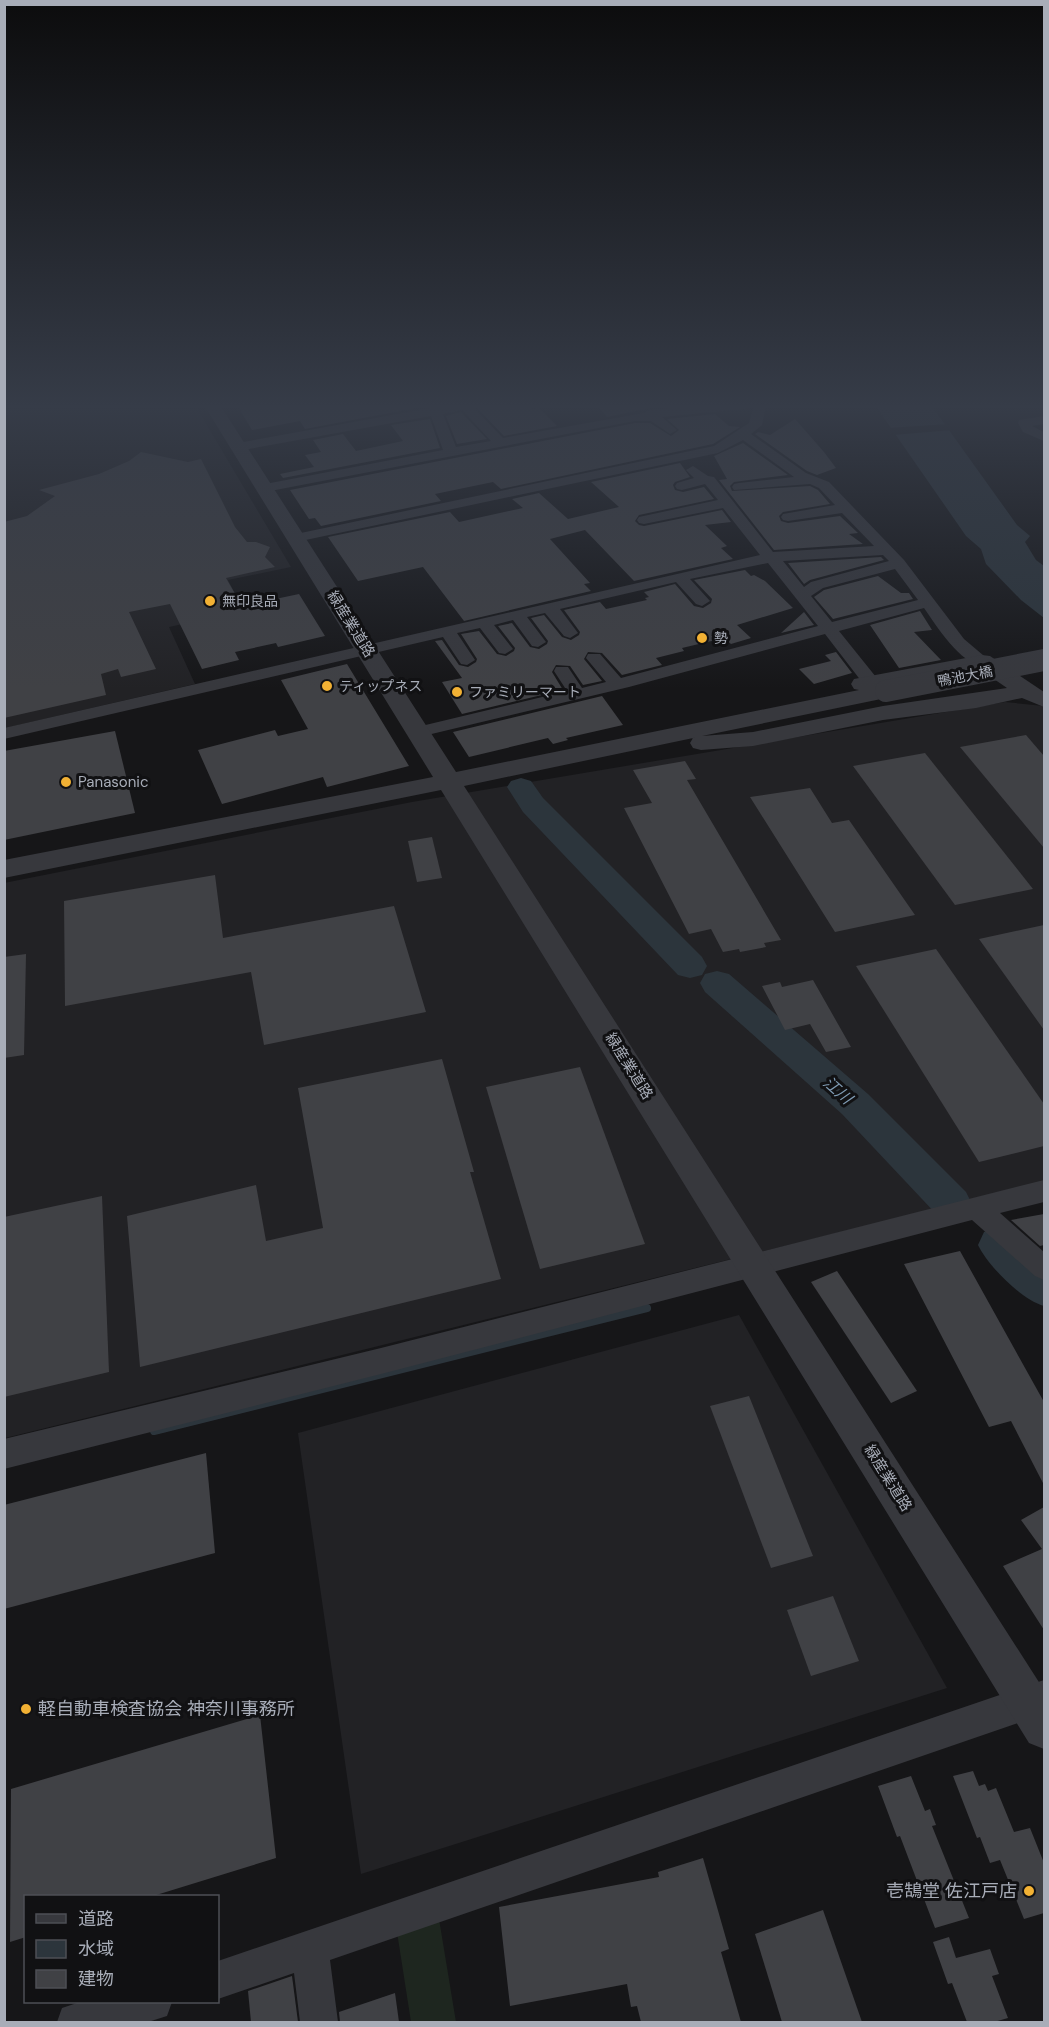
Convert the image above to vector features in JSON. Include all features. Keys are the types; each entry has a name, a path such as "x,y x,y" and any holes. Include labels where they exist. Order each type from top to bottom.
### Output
{"street":[{"name":"緑産業道路","path":"272,500 755,1266 1039,1709"},
{"path":"296,538 477,500"},
{"path":"723,500 828,628 884,691"},
{"path":"837,500 899,563 958,643 1035,695"},
{"path":"644,520 726,503"},
{"path":"788,516 844,508"},
{"path":"4,734 366,648 550,608 770,556 811,552 886,550"},
{"path":"801,595 817,585 899,563"},
{"path":"680,577 702,601"},
{"path":"419,732 578,694 927,602"},
{"path":"550,608 570,633"},
{"path":"518,615 538,642"},
{"path":"484,623 505,649"},
{"path":"447,631 467,660"},
{"path":"594,658 617,684"},
{"name":"鴨池大橋","path":"884,691 1044,660"},
{"path":"4,869 658,741 884,691 982,661"},
{"path":"562,671 578,694"},
{"name":"鴨池大橋","path":"884,691 1044,671"},
{"path":"658,741 753,739 883,713 975,700 1035,695"},
{"path":"4,1454 755,1266 1044,1191"},
{"path":"976,1208 1044,1268"},
{"path":"219,1980 1039,1709"},
{"path":"310,1948 319,2022"},
{"path":"76,2022 146,2003"}],"shaded area":[{"path":"5,500 251,500 291,567 228,580 244,611 169,627 195,684 5,728"},
{"path":"1005,702 1044,706 1044,1182 5,1438 4,883 412,802"},
{"path":"739,1315 947,1688 361,1874 298,1433"},
{"path":"439,1919 456,2022 411,2022 397,1932"}],"water":[{"path":"941,500 999,500 1017,525 1030,536 1025,542 1036,560 1044,566 1044,618 1021,600 986,564 981,549 966,536"}],"building":[{"path":"50,500 221,500 235,527 247,542 256,542 270,547 265,557 275,567 226,578 242,606 299,594 325,636 278,647 276,643 235,652 239,660 202,669 170,604 129,612 156,669 121,677 118,669 101,674 106,695 4,718 4,522 27,516"},
{"path":"296,500 441,501 321,526 315,518 309,519"},
{"path":"513,500 546,500 568,519 619,507 611,500 711,500 639,515 635,521 644,526 722,510 731,522 705,525 727,546 721,548 733,559 634,581 585,530 550,539 590,583 584,584 591,591 464,621 423,567 358,581 328,537 450,512 459,522 523,508"},
{"path":"734,500 826,500 830,504 783,512 779,516 781,521 788,523 840,516 858,533 849,534 863,544 774,550"},
{"path":"881,557 884,560 810,580 804,584 788,563"},
{"path":"745,570 751,576 754,575 765,581 793,608 737,625 751,638 731,644 724,638 682,648 684,651 656,658 662,665 622,675 602,653 588,652 584,659 602,681 583,685 570,666 556,665 552,672 563,690 462,714 442,682 462,678 435,641 442,640 459,665 468,667 477,659 461,634 479,631 497,654 506,656 515,648 498,626 512,623 530,647 539,649 548,641 531,618 544,615 562,637 571,640 580,632 564,610 600,602 606,609 647,600 645,598 649,597 644,592 675,584 694,606 703,608 711,603 712,599 694,580"},
{"path":"878,576 901,593 909,593 913,599 833,619 814,597 824,590"},
{"path":"920,611 932,630 914,632 941,660 899,668 870,625"},
{"path":"804,612 814,625 781,633"},
{"path":"836,652 852,673 814,684 799,669 831,661 825,655"},
{"path":"347,664 409,766 327,787 323,777 222,804 198,750 275,730 278,736 308,729 281,680"},
{"path":"602,696 623,725 566,738 568,740 553,744 548,738 469,757 453,732"},
{"name":"Panasonic","path":"115,731 135,813 4,840 4,751"},
{"path":"1026,735 1044,756 1044,848 960,747"},
{"path":"925,753 1033,889 955,905 853,766"},
{"path":"685,761 696,779 687,780 781,940 764,943 766,947 740,952 739,949 723,952 711,929 689,934 624,808 652,803 633,770"},
{"path":"810,788 832,823 849,820 915,915 835,932 750,797"},
{"path":"432,837 442,878 417,882 408,841"},
{"path":"215,875 223,938 394,906 426,1012 264,1045 251,972 65,1006 64,901"},
{"path":"1044,925 1044,1030 979,939"},
{"path":"936,949 1044,1104 1044,1146 979,1162 856,966"},
{"path":"26,954 24,1055 4,1058 4,957"},
{"path":"813,980 851,1047 826,1052 810,1024 785,1030 762,986 780,982 782,987"},
{"path":"442,1059 474,1172 470,1172 501,1279 140,1367 127,1216 256,1185 266,1241 323,1228 298,1088"},
{"path":"580,1067 645,1244 540,1269 486,1087"},
{"path":"102,1196 109,1372 4,1397 4,1217"},
{"path":"1044,1214 1044,1245 1040,1246 1011,1220"},
{"path":"960,1251 1044,1402 1044,1485 1011,1421 989,1427 904,1264"},
{"path":"837,1271 917,1391 891,1403 811,1282"},
{"path":"749,1396 813,1556 771,1568 710,1406"},
{"path":"206,1453 215,1553 4,1609 4,1505"},
{"path":"1044,1507 1044,1630 1003,1566 1042,1549 1021,1520"},
{"path":"833,1596 859,1661 811,1676 787,1610"},
{"path":"260,1715 276,1858 156,1895 24,1895 24,1938 10,1942 11,1789"},
{"path":"973,1771 979,1786 985,1784 988,1791 996,1788 1014,1832 1030,1828 1044,1863 1044,1913 1024,1919 1000,1860 990,1863 980,1837 977,1838 953,1776"},
{"path":"911,1776 925,1811 930,1809 936,1825 932,1826 969,1918 935,1928 878,1786"},
{"path":"703,1858 729,1949 721,1952 741,2022 641,2022 637,2006 631,2007 627,1984 510,2006 499,1907 659,1877 658,1872"},
{"path":"823,1910 862,2022 782,2022 755,1934"},
{"path":"949,1937 956,1958 990,1949 999,1974 992,1976 1008,2018 994,2022 967,2022 952,1983 948,1984 933,1942"},
{"path":"292,1976 298,2022 251,2022 248,1991"},
{"path":"395,1993 399,2022 340,2022 339,2012"}],"waterway":[{"name":"江川","path":"521,787 533,805 690,966"},
{"name":"江川","path":"717,983 855,1104 952,1204"},
{"name":"江川","path":"998,1245 1044,1288"},
{"path":"154,1431 647,1308"}],"place":[{"name":"無印良品","path":"210,601"},
{"name":"勢","path":"702,638"},
{"name":"ティップネス","path":"327,686"},
{"name":"ファミリーマート","path":"457,692"},
{"name":"Panasonic","path":"66,782"},
{"name":"軽自動車検査協会 神奈川事務所","path":"26,1709"},
{"name":"壱鵠堂 佐江戸店","path":"1029,1891"}]}
